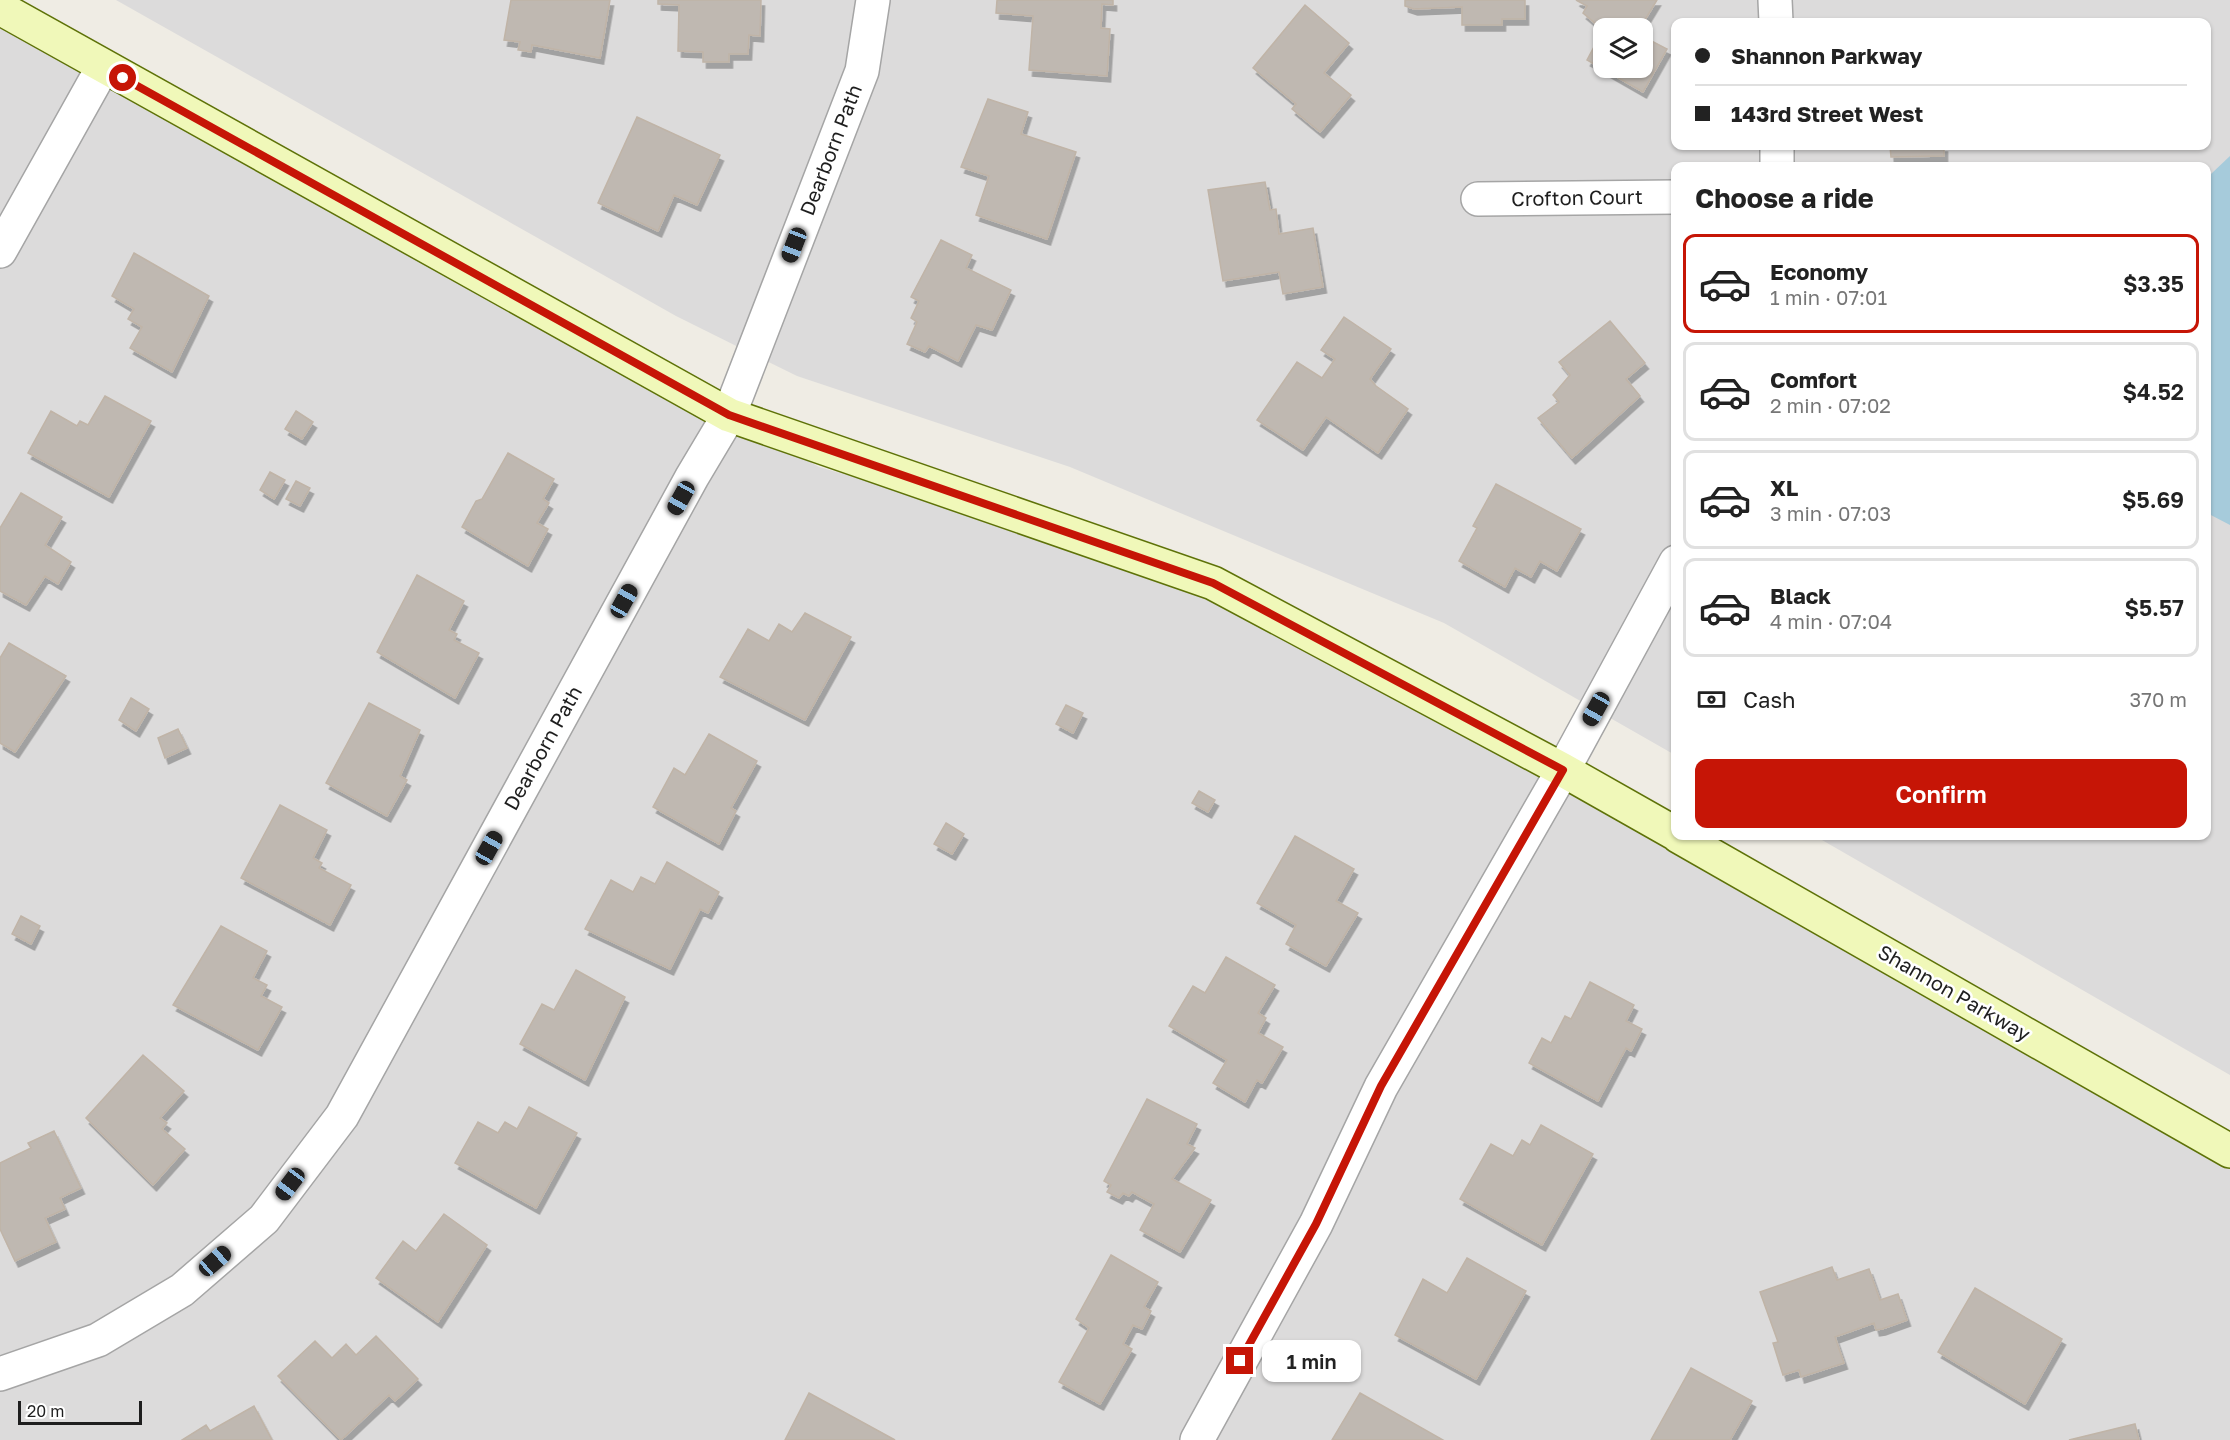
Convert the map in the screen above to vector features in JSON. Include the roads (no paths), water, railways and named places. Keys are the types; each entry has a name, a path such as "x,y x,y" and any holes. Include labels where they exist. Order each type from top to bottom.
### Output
{"street":[{"name":"Dearborn Path","path":"0,1374 98,1340 182,1290 264,1219 342,1116 692,477 729,415 862,71 873,0"},
{"path":"1775,0 1776,18"},
{"name":"Shannon Parkway","path":"0,8 729,415 1213,583 1563,770 1671,832"},
{"path":"0,251 103,67"},
{"name":"Crofton Court","path":"1478,199 1671,196"},
{"path":"1197,1440 1316,1224 1381,1086 1563,770 1671,571"},
{"name":"Shannon Parkway","path":"1686,840 2230,1151"}],"water":[{"path":"2230,156 2230,525 2211,515 2211,174"}]}
